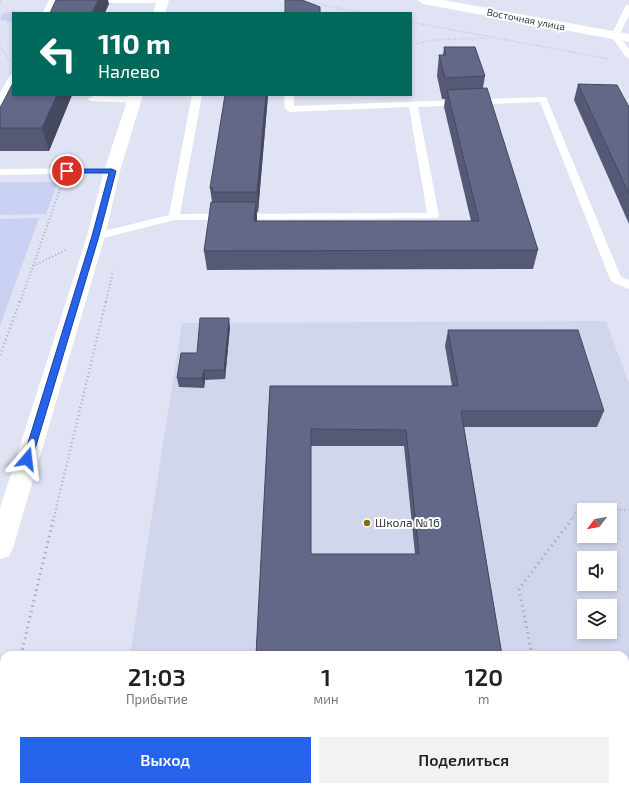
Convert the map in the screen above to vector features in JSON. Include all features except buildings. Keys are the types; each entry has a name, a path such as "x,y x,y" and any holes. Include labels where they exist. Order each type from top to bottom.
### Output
{"street":[{"name":"Восточная улица","path":"423,0 439,1 629,38"},
{"path":"0,548 96,236 112,171 135,98"}],"lane":[{"path":"47,12 53,1 162,5"},
{"path":"629,7 615,36 629,55"},
{"path":"0,101 11,74"},
{"path":"174,217 197,96"},
{"path":"289,96 290,109 543,99 616,279 629,285"},
{"path":"93,100 135,98"},
{"path":"96,236 174,217 433,216 413,105"},
{"path":"0,172 112,171"}],"path":[{"path":"297,0 359,12"},
{"path":"412,22 612,60"},
{"path":"412,45 435,40 490,37"},
{"path":"0,47 12,64"},
{"path":"0,355 67,171"},
{"path":"33,266 96,236"},
{"path":"22,651 113,268"},
{"path":"531,651 519,589 580,508 629,510"}],"shaded area":[{"path":"14,11 19,12 12,12 12,22 0,20 2,14"},
{"path":"0,182 58,182 46,214 0,215"},
{"path":"39,218 0,326 0,219"},
{"name":"Школа №16","path":"606,321 629,384 629,651 131,651 182,323"}],"place":[{"name":"Школа №16","path":"367,523"}],"route":[{"path":"27,459 96,236 112,171 67,171"}]}
